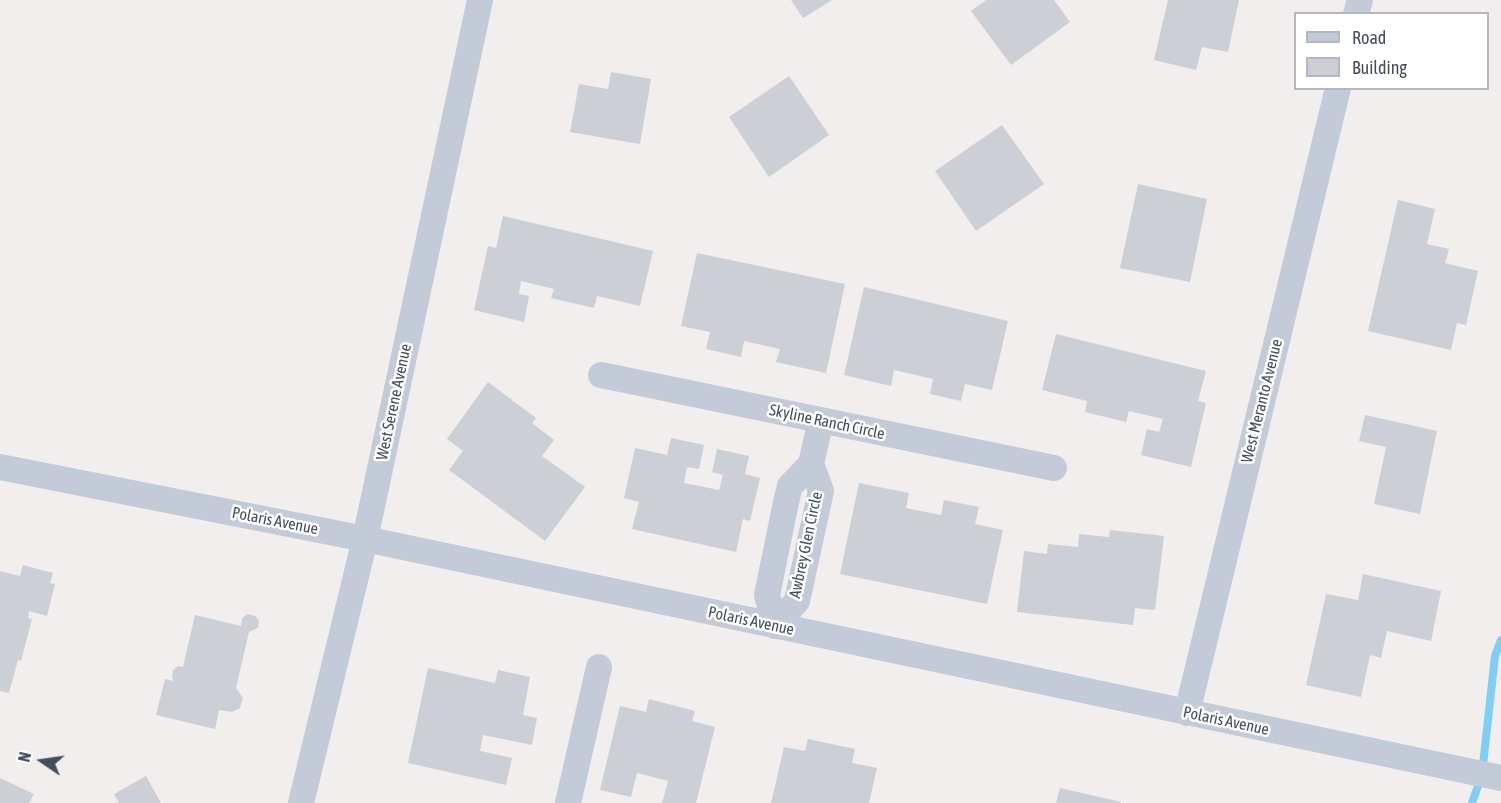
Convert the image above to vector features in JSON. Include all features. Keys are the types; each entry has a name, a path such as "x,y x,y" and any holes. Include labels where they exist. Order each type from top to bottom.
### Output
{"street":[{"name":"West Serene Avenue","path":"302,803 365,539 480,0"},
{"name":"West Meranto Avenue","path":"1187,713 1338,90"},
{"name":"Skyline Ranch Circle","path":"601,375 1054,468"},
{"path":"811,464 821,420"},
{"name":"Awbrey Glen Circle","path":"811,464 821,491 797,601 775,626 767,595 781,525 790,486 811,464"},
{"name":"Polaris Avenue","path":"0,467 365,539 1501,778"},
{"path":"781,525 812,531"},
{"path":"568,803 599,666"}],"building":[{"path":"791,0 832,0 803,18"},
{"path":"986,0 1054,0 1070,22 1011,65 971,11"},
{"path":"1168,0 1239,0 1228,52 1202,47 1196,70 1154,60"},
{"path":"611,72 651,79 640,144 570,132 579,84 608,89"},
{"path":"789,76 829,135 769,177 729,117"},
{"path":"1002,125 1044,184 976,231 935,171"},
{"path":"1138,184 1207,199 1190,282 1120,268"},
{"path":"1398,200 1435,209 1427,244 1449,249 1445,263 1478,271 1466,325 1457,323 1451,350 1368,331"},
{"path":"503,216 653,251 640,306 597,296 594,308 551,298 554,289 521,281 519,294 529,296 524,322 474,310 488,246 496,248"},
{"path":"697,253 845,284 826,373 776,362 780,349 744,341 741,357 706,349 710,332 681,326"},
{"path":"864,287 1008,321 992,390 965,384 961,401 930,394 933,379 894,370 891,386 844,375"},
{"path":"1056,334 1206,371 1198,401 1206,403 1191,467 1141,455 1147,429 1159,432 1163,419 1129,411 1126,422 1085,412 1087,401 1042,390"},
{"path":"488,382 536,418 532,423 554,440 542,456 585,487 545,541 449,470 463,451 447,439"},
{"path":"1365,415 1437,431 1420,514 1374,504 1386,447 1359,441"},
{"path":"671,438 704,445 699,469 687,467 684,483 719,490 723,475 712,472 717,449 749,456 745,474 760,478 750,521 743,519 736,552 632,529 639,502 624,498 635,448 667,455"},
{"path":"859,483 909,493 906,508 941,515 944,500 979,507 975,524 1003,530 987,604 840,574"},
{"path":"1110,530 1164,536 1155,610 1135,608 1133,625 1017,612 1024,551 1047,554 1048,544 1078,547 1079,534 1109,537"},
{"path":"23,565 53,573 50,583 55,584 47,616 29,611 28,618 32,619 21,661 18,660 9,693 0,691 0,571 20,576"},
{"path":"1363,574 1441,591 1431,641 1387,631 1381,658 1370,655 1361,697 1306,685 1326,594 1358,600"},
{"path":"248,614 255,616 259,621 258,628 249,632 236,688 243,698 240,708 232,712 219,710 215,729 156,715 165,679 174,681 173,670 178,666 183,667 195,615 241,626 242,618"},
{"path":"428,668 495,683 498,670 530,677 523,715 537,718 532,745 483,735 480,751 512,758 506,785 408,763"},
{"path":"649,699 695,711 692,721 715,727 696,803 662,803 668,781 637,773 631,797 600,790 620,706 646,712"},
{"path":"808,739 855,749 852,763 877,768 869,803 771,803 784,747 805,751"},
{"path":"146,776 161,803 119,803 114,794"},
{"path":"0,778 34,794 29,803 0,803"},
{"path":"1060,788 1121,802 1121,803 1056,803"}],"waterway":[{"path":"1472,803 1482,774 1495,656 1501,640"}]}
